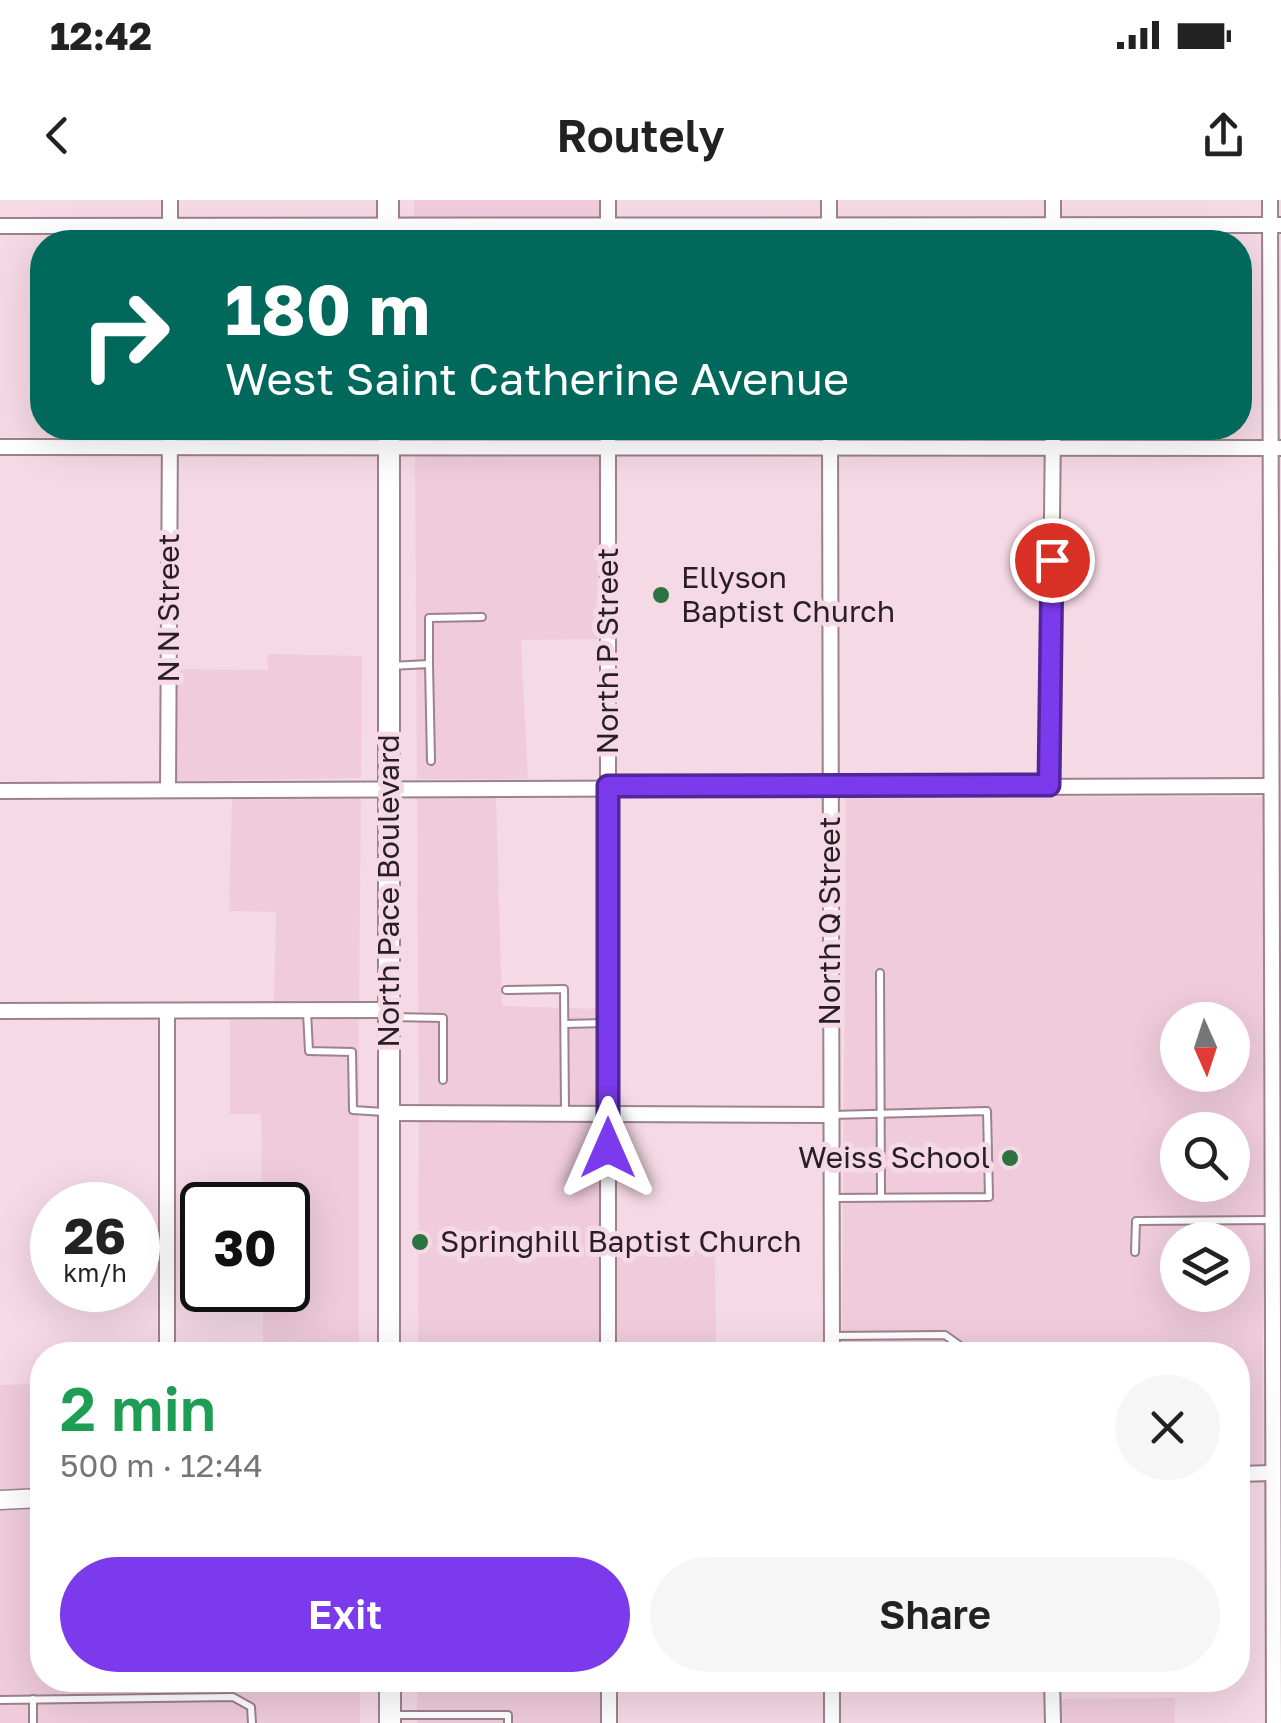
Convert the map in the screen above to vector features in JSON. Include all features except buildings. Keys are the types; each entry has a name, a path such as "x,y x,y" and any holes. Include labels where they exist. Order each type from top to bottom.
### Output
{"main road":[{"path":"388,200 388,230"},
{"name":"North Pace Boulevard","path":"389,440 389,1342"},
{"path":"390,1692 390,1719"}],"street":[{"path":"170,200 170,230"},
{"path":"608,200 608,230"},
{"path":"829,200 829,230"},
{"path":"1052,200 1053,230"},
{"path":"1270,200 1275,224 1276,448 1276,678 1271,786 1277,895 1277,1111 1272,1220 1276,1337 1272,1473 1277,1557 1274,1723"},
{"path":"498,230 608,226 1275,224"},
{"path":"0,226 170,225 291,230"},
{"name":"N N Street","path":"168,789 170,440"},
{"path":"0,448 170,448 345,440"},
{"path":"433,440 608,448 1276,448"},
{"name":"North P Street","path":"608,440 608,1342"},
{"name":"North Q Street","path":"830,440 832,1342"},
{"path":"1049,785 1054,440"},
{"path":"0,790 1271,786"},
{"path":"0,1011 389,1014"},
{"path":"166,1342 167,1012"},
{"path":"390,1113 831,1115"},
{"path":"1250,1474 1272,1473"},
{"path":"0,1500 30,1499"},
{"path":"609,1692 609,1723"},
{"path":"832,1692 832,1723"},
{"path":"1052,1692 1053,1723"}],"lane":[{"path":"430,761 429,618 482,617"},
{"path":"389,666 429,664"},
{"path":"880,974 880,1196"},
{"path":"506,990 564,989 565,1113"},
{"path":"306,1011 309,1051 352,1052 353,1110 390,1113"},
{"path":"389,1014 444,1018 443,1080"},
{"path":"564,1024 608,1023"},
{"path":"831,1115 987,1111 989,1197 832,1198"},
{"path":"1135,1252 1136,1221 1272,1220"},
{"path":"832,1336 945,1335 962,1342"},
{"path":"0,1700 234,1697 251,1707 252,1723"},
{"path":"32,1699 33,1723"},
{"path":"390,1719 419,1715 508,1715 508,1723"},
{"path":"419,1715 430,1723"}],"shaded area":[{"path":"414,200 601,200 601,218 414,218"},
{"path":"415,456 601,456 601,639 521,640 528,779 417,779"},
{"path":"267,654 362,656 361,778 175,781 176,669 268,670"},
{"path":"361,794 359,1003 274,1003 276,912 229,911 232,797"},
{"path":"417,795 496,796 502,1006 601,1009 601,1105 419,1105"},
{"name":"Weiss School","path":"846,796 1263,797 1263,1465 1250,1465 1250,1342 842,1342"},
{"path":"230,1019 359,1019 359,1342 263,1342 263,1312 310,1312 310,1182 262,1182 261,1114 230,1114"},
{"path":"419,1121 601,1121 601,1342 418,1342"},
{"path":"615,1251 715,1251 716,1342 615,1342"},
{"path":"30,1384 30,1491 0,1492 0,1385"},
{"path":"30,1507 30,1692 360,1692 360,1723 0,1723 0,1508"},
{"path":"417,1692 602,1692 602,1723 417,1723"},
{"path":"1175,1698 1175,1723 1060,1723 1060,1699"}],"place":[{"name":"Ellyson Baptist Church","path":"661,595"},
{"name":"Weiss School","path":"1010,1158"},
{"name":"Springhill Baptist Church","path":"420,1242"}],"route":[{"path":"608,1148 608,786 1049,785 1052,560"}]}
